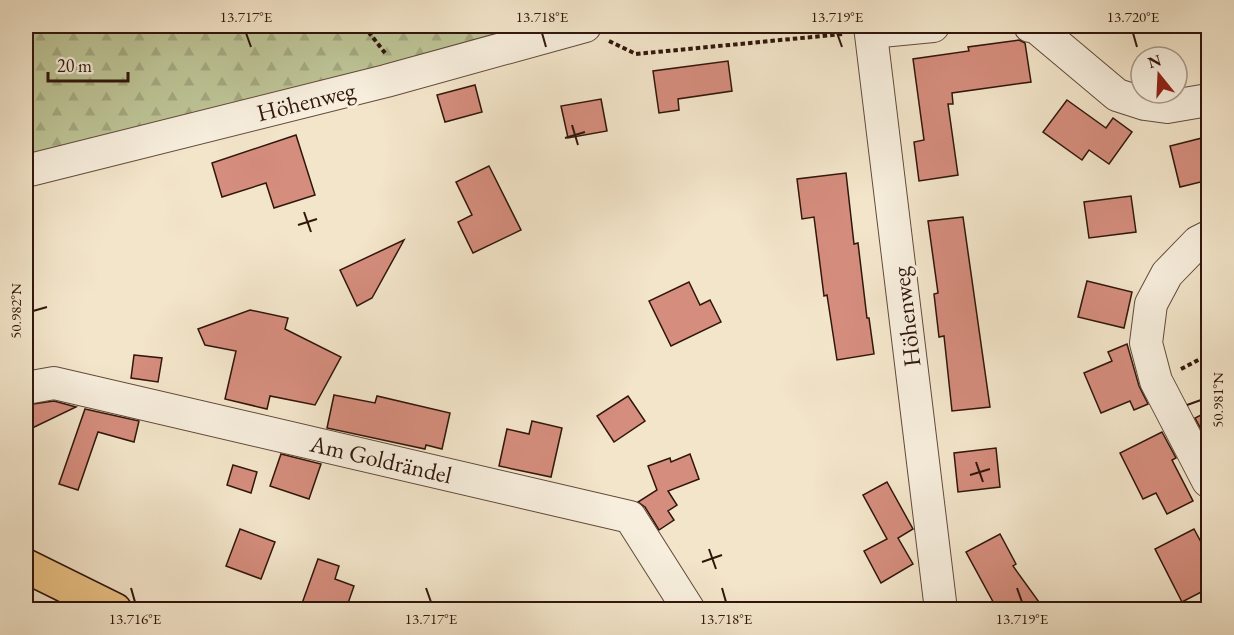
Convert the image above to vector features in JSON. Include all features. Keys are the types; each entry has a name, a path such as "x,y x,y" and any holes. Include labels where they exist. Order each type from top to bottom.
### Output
{"main road":[{"path":"26,567 115,609"}],"street":[{"name":"Höhenweg","path":"26,171 386,81 583,26"},
{"path":"870,28 933,26"},
{"path":"1030,26 1036,27 1117,95 1144,104 1167,107 1209,100"},
{"name":"Höhenweg","path":"870,28 941,609"},
{"path":"1209,237 1198,242 1167,274 1150,304 1146,344 1156,381 1209,481"},
{"name":"Am Goldrändel","path":"26,388 54,383 630,517 689,609"}],"path":[{"path":"583,26 636,54 870,28"}],"green space":[{"path":"26,26 563,26 26,165"}],"building":[{"path":"1019,40 1025,43 1031,82 952,93 953,104 948,104 958,175 919,181 914,142 924,140 913,59 969,51 968,47"},
{"path":"728,61 732,91 678,99 679,110 659,113 653,71"},
{"path":"475,85 482,112 445,122 437,95"},
{"path":"601,99 607,131 568,138 561,106"},
{"path":"1067,100 1106,128 1113,118 1132,132 1109,164 1089,150 1082,160 1043,132"},
{"path":"296,135 315,195 274,208 266,183 222,197 212,163"},
{"path":"1202,138 1209,165 1209,180 1180,187 1170,146"},
{"path":"489,166 521,230 473,253 458,222 472,215 456,182"},
{"path":"846,173 854,244 858,243 874,354 837,360 827,295 824,296 814,217 802,219 797,179"},
{"path":"1131,196 1136,232 1089,238 1084,202"},
{"path":"963,217 990,407 952,411 944,336 939,337 934,294 938,293 928,221"},
{"path":"404,240 372,298 357,306 340,270"},
{"path":"1087,281 1132,292 1124,328 1078,317"},
{"path":"689,282 700,305 710,300 721,322 671,346 649,301"},
{"path":"250,310 288,318 285,329 341,357 315,405 270,396 267,409 225,399 236,351 205,345 198,329"},
{"path":"1127,344 1139,386 1148,404 1134,410 1130,401 1101,413 1084,373 1112,361 1108,352"},
{"path":"134,355 162,358 158,382 131,378"},
{"path":"334,395 375,403 377,396 450,413 442,449 426,445 425,449 327,428"},
{"path":"628,396 645,421 614,442 597,416"},
{"path":"54,401 76,407 26,431 26,405"},
{"path":"85,409 139,421 134,442 98,432 78,490 59,484"},
{"path":"1209,411 1209,442 1208,442 1195,418"},
{"path":"532,421 562,428 551,477 499,466 507,429 529,434"},
{"path":"1162,432 1176,458 1172,460 1193,501 1167,514 1156,493 1143,499 1120,453"},
{"path":"996,448 1000,487 958,492 954,453"},
{"path":"281,454 321,464 309,499 270,486"},
{"path":"690,454 699,479 668,491 677,505 668,511 674,520 659,530 645,507 638,502 657,490 648,466 670,458 671,462"},
{"path":"233,465 257,472 251,493 227,485"},
{"path":"887,482 913,529 898,538 913,564 881,583 864,551 887,539 863,495"},
{"path":"240,529 275,542 261,579 226,566"},
{"path":"1194,529 1209,557 1209,588 1182,602 1155,549"},
{"path":"1000,534 1016,564 1013,566 1044,609 997,609 966,552"},
{"path":"318,559 339,566 335,579 354,586 346,609 300,609"}]}
